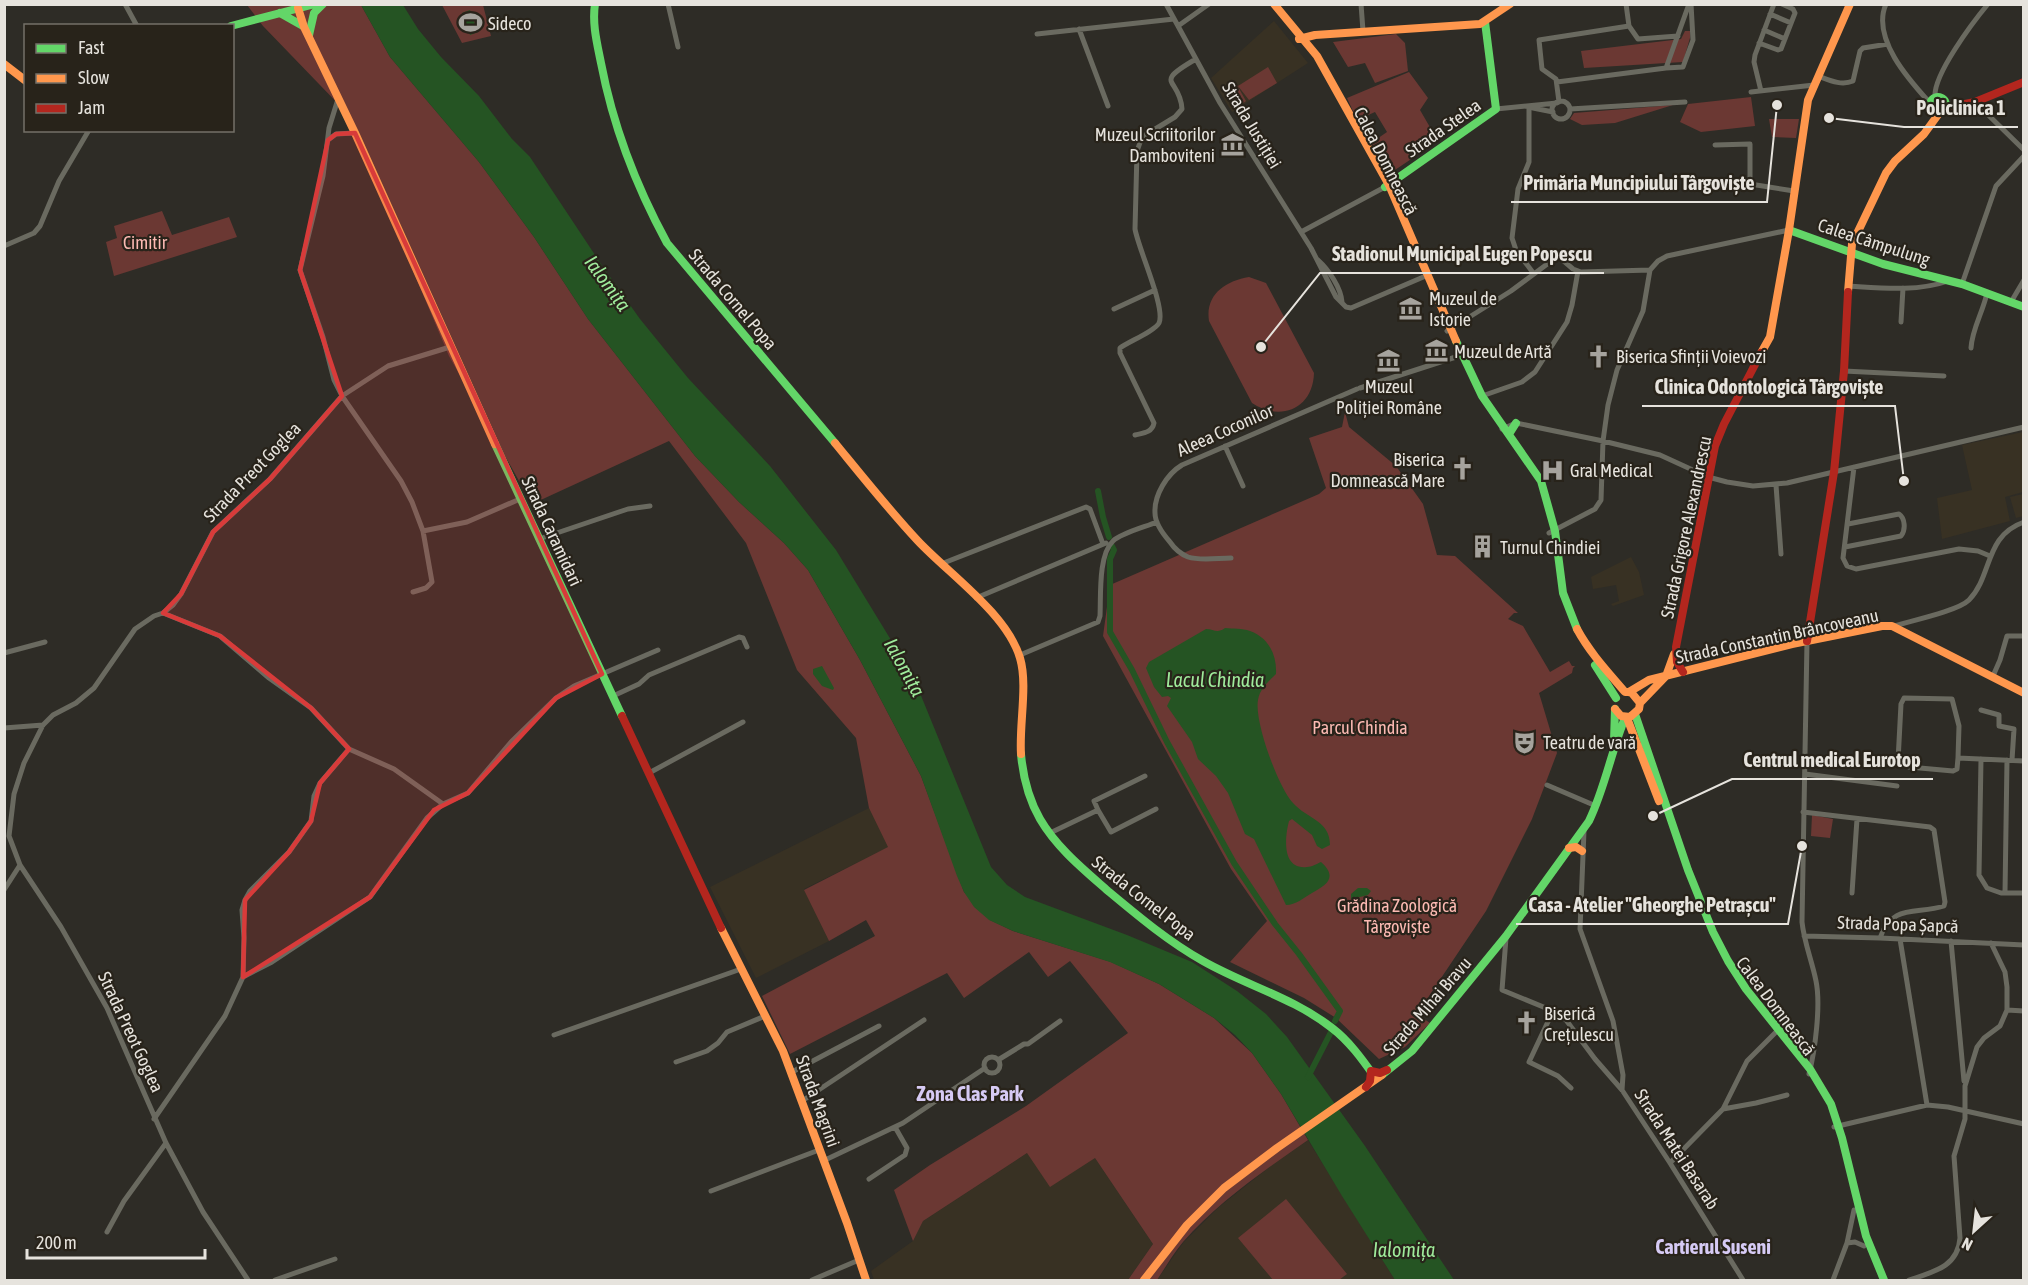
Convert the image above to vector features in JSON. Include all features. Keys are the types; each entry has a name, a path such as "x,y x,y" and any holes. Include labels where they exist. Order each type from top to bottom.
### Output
{"main road":[{"path":"234,25 315,4"},
{"path":"307,31 313,14 323,4"},
{"name":"Calea Domnească","path":"1269,4 1301,38 1387,186"},
{"name":"Calea Domnească","path":"1274,4 1333,83 1382,172 1478,397 1538,476 1551,516 1559,593 1564,613 1575,636 1616,698"},
{"path":"1301,38 1363,31 1471,25 1485,22 1510,4"},
{"name":"Strada Grigore Alexandrescu","path":"1666,676 1676,647 1708,477 1718,436 1770,337 1789,230 1808,99 1850,4"},
{"name":"Strada Cornel Popa","path":"592,7 601,67 613,115 640,187 668,243 892,513 1005,630 1020,655 1023,675 1020,743 1024,784 1050,833 1084,871 1160,933 1205,962 1314,1016 1349,1044 1377,1080"},
{"path":"301,8 307,31 339,97"},
{"path":"279,13 297,21 307,31"},
{"name":"Strada Stelea","path":"1387,186 1496,108 1485,22"},
{"path":"4,64 24,79"},
{"path":"1932,102 1934,112 1943,107 1971,103 2024,82"},
{"name":"Strada Caramidari","path":"339,97 450,347 726,939"},
{"path":"1932,102 1940,97 1943,107"},
{"path":"1929,126 1932,102"},
{"path":"1806,641 1834,472 1844,371 1850,253 1859,226 1886,173 1895,161 1924,134 1943,107"},
{"path":"1382,172 1402,175"},
{"name":"Calea Câmpulung","path":"1789,230 1850,253 1908,271 1950,280 2024,307"},
{"name":"Calea Domnească","path":"1460,356 1482,396 1537,483 1552,532"},
{"path":"1504,430 1516,423"},
{"path":"1552,532 1565,601 1575,625 1589,648 1627,692 1637,696 1640,703 1629,716 1614,745"},
{"name":"Strada Constantin Brâncoveanu","path":"1627,692 1644,682 1806,641 1873,627 1892,627 1903,630 2024,693"},
{"name":"Strada Grigore Alexandrescu","path":"1676,647 1677,662 1683,672"},
{"name":"Strada Constantin Brâncoveanu","path":"1640,703 1666,676"},
{"path":"1614,745 1616,698 1627,692"},
{"name":"Calea Domnească","path":"1615,709 1629,716 1645,742 1701,908 1728,962 1776,1032"},
{"name":"Calea Domnească","path":"1629,716 1690,892 1708,934 1736,982 1809,1072 1836,1126 1864,1246 1879,1281"},
{"path":"1614,745 1628,741 1638,747"},
{"name":"Strada Mihai Bravu","path":"1144,1281 1198,1213 1236,1178 1377,1080 1395,1066 1431,1029 1506,936 1581,834 1596,807 1614,745"},
{"path":"1569,848 1576,847 1582,850"},
{"name":"Strada Magrini","path":"726,939 792,1072 866,1281"},
{"path":"1776,1032 1799,1055 1809,1072"},
{"path":"1365,1088 1370,1081 1371,1071 1380,1073 1395,1066"},
{"name":"Calea Domnească","path":"1836,1126 1854,1210 1884,1281"}],"street":[{"path":"126,4 136,24"},
{"path":"668,4 678,47"},
{"name":"Strada Justiției","path":"1166,4 1233,125 1301,232 1336,297 1346,307 1351,308 1426,276"},
{"path":"1178,26 1209,4"},
{"path":"1362,4 1363,31"},
{"path":"1626,4 1629,26 1638,39 1678,36"},
{"path":"1559,82 1683,67 1693,40 1690,4"},
{"path":"1666,68 1690,4"},
{"path":"1761,91 1754,59 1774,4"},
{"path":"1759,42 1778,50 1781,49 1795,13 1793,9 1782,4"},
{"path":"1886,4 1882,17 1888,44 1908,79 1923,96 1932,102 1936,86 1962,38 1988,4"},
{"path":"1770,14 1791,23"},
{"path":"1037,34 1174,19"},
{"path":"1560,102 1559,82 1542,69 1539,40 1629,26"},
{"path":"1079,29 1107,106"},
{"path":"1764,30 1785,39"},
{"path":"1818,76 1836,82 1853,81 1860,51 1863,48 1888,44"},
{"path":"1135,435 1149,431 1153,428 1154,423 1120,353 1120,348 1158,324 1160,318 1155,290 1137,241 1135,229 1137,151 1142,137 1175,117 1182,109 1171,77 1196,59"},
{"path":"1751,92 1814,85"},
{"path":"339,97 333,111 323,176 300,270 323,337 334,380 342,396 401,481 423,531 432,582 426,588 413,592"},
{"path":"1496,108 1527,107 1560,102 1568,105 1570,109"},
{"path":"1560,102 1554,106 1553,112 1556,117 1562,119 1568,116 1570,109"},
{"path":"1570,109 1685,102"},
{"path":"1971,103 2024,150"},
{"path":"1527,107 1553,112"},
{"path":"1527,107 1529,162 1518,189 1512,237 1516,250 1534,274"},
{"path":"4,246 34,233 40,226 59,181 88,132"},
{"path":"328,140 336,134 355,133"},
{"path":"1715,145 1750,144 1750,184 1794,191"},
{"path":"1962,284 1996,186 2024,156"},
{"name":"Strada Stelea","path":"1301,232 1387,186"},
{"path":"1552,532 1595,509 1601,500 1606,415 1614,380 1640,320 1650,270 1666,256 1789,230"},
{"path":"1449,330 1511,291 1558,256 1578,271 1650,270"},
{"path":"1482,396 1522,382 1534,372 1567,322 1578,271"},
{"name":"Calea Câmpulung","path":"1848,286 1904,288 1929,286 1950,280"},
{"path":"2011,302 2024,280"},
{"path":"1901,322 1904,288"},
{"path":"1114,309 1155,290"},
{"path":"1971,348 1973,334 1983,312 1987,293"},
{"name":"Strada Preot Goglea","path":"248,1281 203,1212 166,1143 107,1008 61,927 20,865 9,836 14,794 24,763 43,725 53,716 76,704 94,688 135,629 154,616 163,614 173,605 213,532 270,478 342,396 388,366 450,347"},
{"name":"Aleea Coconilor","path":"1157,522 1155,513 1157,502 1170,474 1182,465 1359,388 1460,356"},
{"path":"1844,371 1944,376"},
{"path":"1516,423 1660,455 1708,477 1742,485 1776,485 2024,427"},
{"path":"1226,446 1244,486"},
{"path":"1854,467 1845,547 1846,566 1856,569 1959,549 1977,551 1990,556"},
{"path":"1776,485 1781,554"},
{"path":"423,531 467,522 520,499"},
{"path":"539,539 628,509 650,506"},
{"path":"941,564 1083,507 1090,509 1103,544"},
{"path":"1845,547 1901,536 1905,529 1902,515 1896,513 1848,524"},
{"path":"1551,516 1565,525"},
{"path":"976,598 1157,522 1173,546 1188,556 1231,558"},
{"path":"1892,627 1962,605 1968,601 1979,585 1998,542 2009,530 2024,522"},
{"path":"1020,655 1098,622 1105,555 1113,540"},
{"path":"163,614 220,636 269,678 311,708 349,749 394,769 443,804"},
{"path":"1993,676 2007,636 2024,636"},
{"path":"613,696 639,684 650,675 736,638 742,637 747,647"},
{"path":"1806,641 1803,812 1804,936 1817,990 1813,1051 1809,1072"},
{"path":"4,653 45,642"},
{"path":"243,977 272,962 370,897 427,818 443,804 468,793 511,742 556,698 574,686 658,650"},
{"path":"1904,698 1952,699 1959,726 1958,757 1957,769 1953,771 1909,767 1898,761 1901,704 1904,698"},
{"path":"1981,710 1998,714 1999,726 2014,729 2010,760 2005,893"},
{"path":"649,773 743,722"},
{"name":"Strada Preot Goglea","path":"4,728 43,725"},
{"path":"154,1119 225,1016 243,977 242,910 244,900 289,852 310,821 314,796 320,783 349,749"},
{"path":"1958,757 2024,761"},
{"path":"1981,759 1979,875 1987,888 2005,893 2024,893"},
{"path":"1805,774 1897,786"},
{"path":"1145,776 1094,801 1110,832 1156,809"},
{"path":"1547,785 1596,807"},
{"path":"4,808 13,805"},
{"path":"1050,833 1098,810"},
{"path":"1803,812 1930,827 1934,830 1946,902 1944,906 1897,915 1887,924 1880,938"},
{"path":"1852,893 1857,819"},
{"name":"Strada Matei Basarab","path":"1581,834 1580,929 1613,1021 1623,1075 1622,1090 1743,1281"},
{"path":"4,890 20,865"},
{"path":"1506,936 1502,990 1553,1011 1566,1020 1622,1090"},
{"name":"Strada Popa Șapcă","path":"1804,936 2024,945"},
{"path":"1900,939 1927,1105"},
{"path":"1909,1281 1942,1269 1952,1261 1959,1250 1954,1155 1966,1111 1951,941"},
{"path":"1965,1086 1980,1042 2000,1026 2007,1010 2005,972 1991,943"},
{"path":"554,1035 741,969"},
{"path":"2007,1010 2024,1011"},
{"path":"1553,1011 1529,1062 1558,1076 1571,1088"},
{"path":"676,1062 707,1051 727,1032 765,1016"},
{"path":"802,1101 924,1020"},
{"path":"998,1060 1024,1044 1028,1044 1060,1021"},
{"path":"792,1072 879,1026"},
{"path":"1670,1163 1723,1109 1747,1061 1776,1032"},
{"path":"1799,1055 1813,1051"},
{"path":"992,1057 998,1060 999,1067 996,1071 989,1072 985,1068 984,1063 987,1059 992,1057"},
{"path":"823,1161 918,1114 985,1068"},
{"path":"1723,1109 1756,1104 1787,1095"},
{"path":"1836,1126 1927,1105 2024,1124"},
{"path":"869,1179 905,1155 907,1148 895,1127"},
{"path":"107,1232 124,1201 166,1143"},
{"path":"711,1191 819,1150"},
{"path":"1833,1281 1847,1243 1854,1210"},
{"path":"1850,1232 1861,1228"},
{"path":"1847,1243 1855,1242 1864,1246"},
{"path":"275,1281 334,1259"},
{"path":"812,1281 860,1260"}],"highlighted area":[{"path":"355,133 602,674 556,698 468,793 434,810 370,897 243,977 245,900 289,852 311,821 320,783 349,749 311,708 220,636 163,613 181,594 213,532 270,479 342,396 300,270 328,140 336,134"}],"shaded area":[{"path":"1274,21 1308,63 1232,112 1211,78"},
{"path":"2023,432 2023,492 2005,497 2010,521 1942,539 1937,498 1972,490 1962,445"},
{"path":"2023,494 2023,516 2016,518 2010,497"},
{"path":"1631,557 1639,572 1644,595 1613,606 1611,604 1619,601 1616,585 1593,589 1591,577"},
{"path":"869,808 889,847 804,889 829,941 756,978 710,887"},
{"path":"1308,1140 1395,1280 1157,1280 1183,1243 1219,1207"},
{"path":"1027,1153 1095,1158 1153,1244 1128,1280 874,1280 871,1271 913,1241 923,1221"}],"green space":[{"path":"247,5 361,5 390,57 479,162 534,237 588,319 695,456 739,502 784,543 808,570 860,660 921,776 964,892 990,920 1013,931 1111,962 1159,984 1214,1018 1252,1053 1281,1094 1308,1140 1242,1187 1211,1213 1183,1242 1157,1280 1128,1280 1153,1244 1095,1158 1050,1187 1027,1153 923,1221 913,1241 894,1190 1026,1106 1128,1033 1070,961 1048,977 1029,952 964,998 947,973 790,1054 762,996 875,936 866,920 829,941 804,890 888,847 869,808 856,738 797,670 746,543 669,441 532,504 449,356 346,112 263,26"},
{"name":"Sideco","path":"442,5 483,5 491,36 462,43"},
{"path":"1685,31 1690,31 1690,38 1683,62 1584,68 1581,51 1681,39"},
{"path":"1396,34 1405,43 1408,71 1375,83 1365,63 1348,67 1333,42"},
{"path":"1268,67 1277,83 1249,100 1238,86"},
{"path":"1409,72 1428,98 1420,110 1438,141 1392,172 1371,143 1387,132 1375,112 1357,120 1347,98"},
{"path":"1237,85 1246,101 1238,107 1228,90"},
{"path":"1751,97 1755,126 1701,132 1680,122 1688,104"},
{"path":"1673,105 1615,123 1582,125 1570,119 1574,113"},
{"path":"1769,119 1799,119 1796,138 1772,137"},
{"name":"Cimitir","path":"162,211 172,235 229,217 237,237 114,276 106,242 117,238 114,226"},
{"path":"1249,277 1266,283 1314,373 1308,396 1293,409 1273,411 1252,403 1209,321 1210,304 1218,291 1232,282"},
{"name":"Parcul Chindia","path":"1345,412 1349,427 1396,466 1423,504 1437,555 1455,556 1518,613 1514,613 1508,619 1523,626 1550,672 1569,661 1572,666 1575,666 1572,673 1539,693 1557,753 1532,819 1486,911 1417,1014 1430,1023 1405,1047 1379,1059 1336,1018 1304,998 1230,962 1267,921 1231,869 1103,636 1110,585 1319,494 1326,488 1309,438 1342,427"},
{"path":"1812,815 1833,819 1830,838 1811,836"},
{"path":"1286,1199 1347,1274 1339,1280 1273,1280 1238,1238"}],"water":[{"name":"Ialomița","path":"361,5 403,5 418,29 441,57 479,96 512,139 530,157 640,319 688,378 770,466 836,550 913,676 991,867 1007,885 1025,897 1192,962 1237,991 1266,1014 1287,1037 1365,1146 1454,1280 1395,1280 1281,1094 1252,1053 1214,1018 1159,984 1110,962 1013,931 989,920 974,907 957,876 921,776 860,660 808,570 784,543 739,502 695,456 588,319 534,237 479,162 390,57"},
{"name":"Sideco","path":"470,10 478,32 470,35 462,13"},
{"name":"Lacul Chindia","path":"1225,628 1241,629 1257,634 1271,648 1276,674 1262,689 1258,700 1263,738 1274,769 1287,795 1293,803 1322,825 1329,837 1330,845 1322,849 1317,846 1312,835 1292,819 1289,821 1286,843 1289,858 1299,866 1307,867 1321,862 1330,876 1322,887 1290,905 1286,905 1254,839 1245,834 1228,793 1216,776 1198,759 1192,742 1167,706 1171,698 1162,697 1154,687 1146,668 1149,662 1206,629 1218,631"},
{"path":"822,666 833,690 822,686 813,674 813,669"},
{"path":"1358,888 1367,888 1371,891 1368,895 1351,899 1351,894"}],"waterway":[{"path":"1098,491 1109,537"},
{"path":"1112,546 1114,550 1110,559 1110,632 1132,670 1167,742 1234,863 1275,924 1340,1011 1335,1021"},
{"path":"1308,1077 1331,1032"}],"traffic: fast":[{"path":"234,25 315,4"},
{"path":"309,35 314,13 323,4"},
{"path":"595,4 594,19 597,41 612,110 645,200 667,243 835,443"},
{"path":"280,13 303,26"},
{"path":"1385,187 1496,109 1485,22"},
{"path":"1938,97 1944,99 1946,105 1944,111 1938,113 1932,111 1930,105 1932,99 1938,97"},
{"path":"1789,230 1883,264 1962,284 2024,307"},
{"path":"1456,341 1482,396 1541,481 1555,531 1563,593 1577,629"},
{"path":"1509,434 1516,423"},
{"path":"495,444 622,716"},
{"path":"1595,665 1616,698"},
{"path":"1614,741 1615,709"},
{"path":"1635,714 1688,870 1713,932 1746,989 1810,1069 1831,1104 1842,1138 1866,1236 1884,1280"},
{"path":"1382,1075 1412,1051 1506,936 1589,821 1625,718"},
{"path":"1614,745 1628,741 1638,747"},
{"path":"1021,754 1027,787 1036,811 1054,839 1080,866 1142,919 1190,954 1317,1017 1350,1044 1374,1076"}],"traffic: slow":[{"path":"1274,4 1317,56 1389,185 1456,341"},
{"path":"1299,39 1315,35 1480,24 1510,4"},
{"path":"1761,353 1770,337 1789,230 1808,100 1850,4"},
{"path":"298,8 304,27 355,133 495,444"},
{"path":"4,64 24,79"},
{"path":"1848,292 1852,244 1886,173 1895,161 1924,134 1940,112"},
{"path":"835,443 918,541 990,610 1013,642 1020,658 1023,680 1021,754"},
{"path":"1629,692 1649,680 1792,644 1892,626 2024,693"},
{"path":"1577,629 1606,670 1625,692 1631,692 1640,703 1639,709 1630,717 1621,716 1615,709"},
{"path":"1640,703 1666,676 1674,654"},
{"path":"1627,718 1659,801"},
{"path":"1569,848 1576,847 1582,851"},
{"path":"721,928 783,1051 866,1280"},
{"path":"1144,1280 1187,1225 1224,1188 1382,1075"}],"traffic: jam":[{"path":"1945,108 1975,102 2024,82"},
{"path":"1807,641 1834,472 1844,371 1848,292"},
{"path":"1683,672 1677,662 1676,647 1715,446 1761,353"},
{"path":"622,716 721,928"},
{"path":"1366,1087 1370,1081 1371,1071 1380,1073 1387,1070"}],"place":[{"name":"Sideco","path":"470,23"},
{"name":"Primăria Muncipiului Târgoviște","path":"1777,105"},
{"name":"Policlinica 1","path":"1829,118"},
{"name":"Muzeul Scriitorilor Damboviteni","path":"1233,144"},
{"name":"Muzeul de Istorie","path":"1411,308"},
{"name":"Stadionul Municipal Eugen Popescu","path":"1261,347"},
{"name":"Muzeul de Artă","path":"1436,351"},
{"name":"Biserica Sfinții Voievozi","path":"1598,356"},
{"name":"Muzeul Poliției Române","path":"1389,360"},
{"name":"Biserica Domnească Mare","path":"1463,469"},
{"name":"Gral Medical","path":"1552,470"},
{"name":"Clinica Odontologică Târgoviște","path":"1904,481"},
{"name":"Turnul Chindiei","path":"1482,547"},
{"name":"Teatru de vară","path":"1525,742"},
{"name":"Centrul medical Eurotop","path":"1653,816"},
{"name":"Casa - Atelier \"Gheorghe Petrașcu\"","path":"1802,846"},
{"name":"Biserică Crețulescu","path":"1526,1023"}],"district":[{"name":"Zona Clas Park","path":"970,1093"},
{"name":"Cartierul Suseni","path":"1713,1246"}],"park label":[{"name":"Grădina Zoologică Târgoviște","path":"1397,915"}]}
